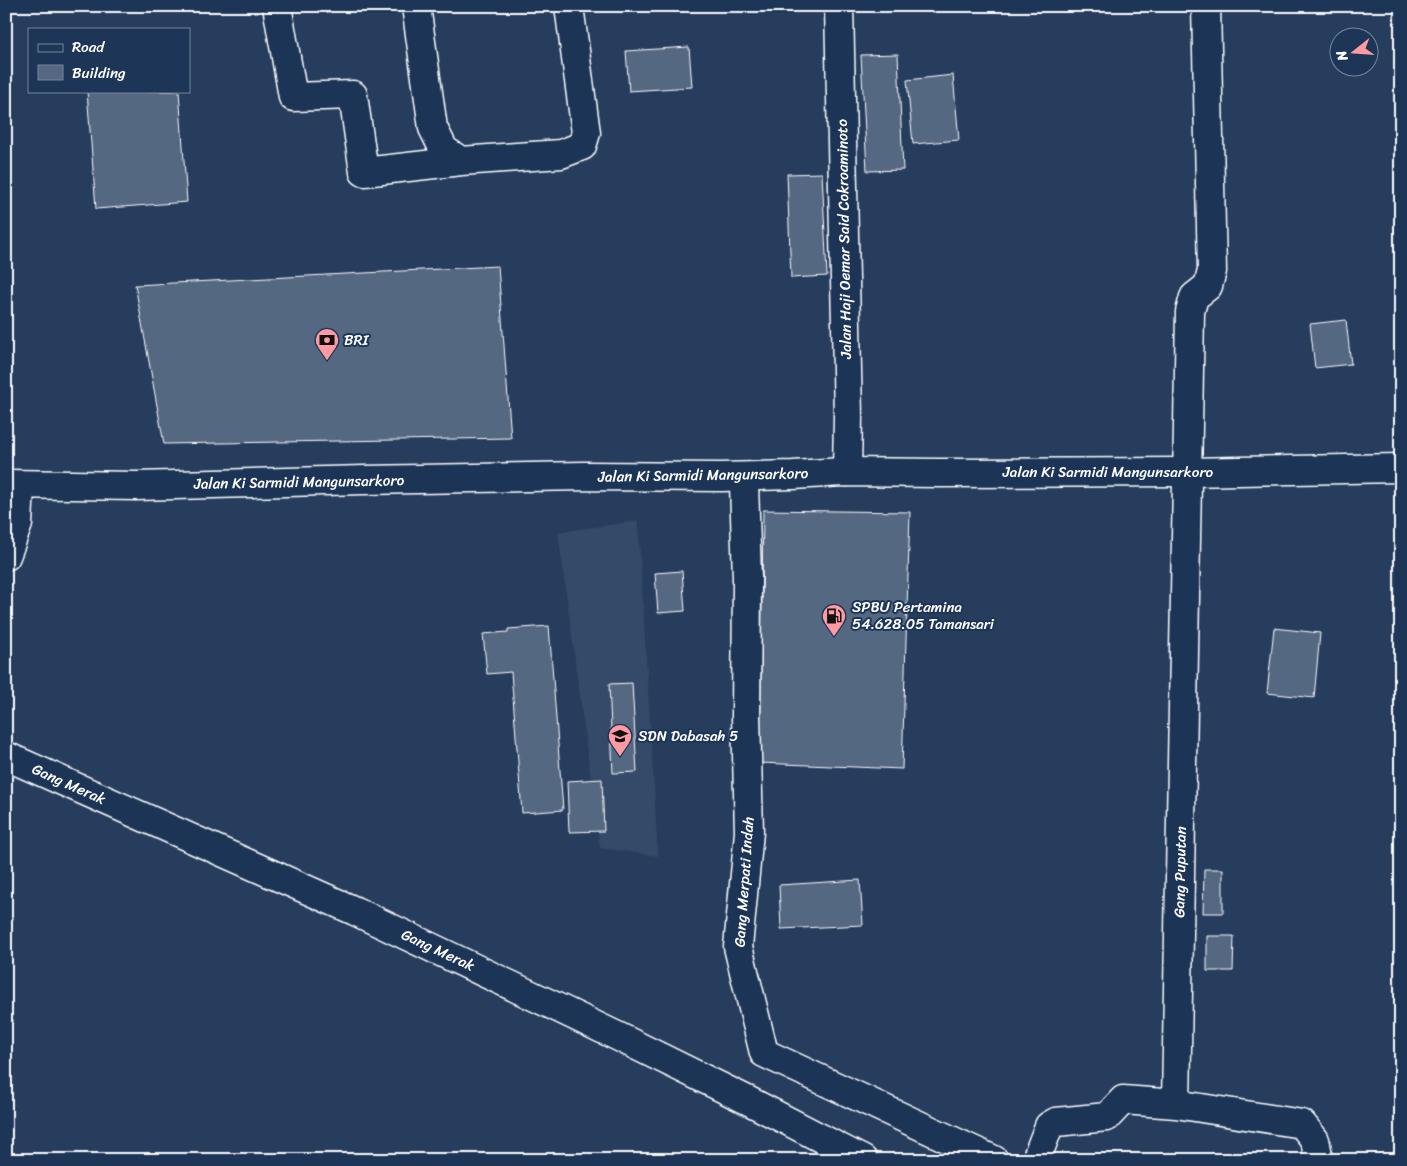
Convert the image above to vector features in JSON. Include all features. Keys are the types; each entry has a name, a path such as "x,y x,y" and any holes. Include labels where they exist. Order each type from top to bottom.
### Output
{"street":[{"path":"277,6 293,97 353,95 364,172 461,161 561,154 582,146 586,133 570,6"},
{"path":"416,6 433,128 444,150 461,161"},
{"name":"Jalan Haji Oemar Said Cokroaminoto","path":"839,6 848,416 847,472"},
{"name":"Gang Puputan","path":"1176,1104 1190,312 1194,297 1208,286 1212,270 1206,6"},
{"name":"Jalan Ki Sarmidi Mangunsarkoro","path":"13,484 136,486 584,476 793,476 847,472 1187,472 1401,468"},
{"path":"6,556 18,524 13,484"},
{"name":"Gang Merpati Indah","path":"744,484 748,578 746,716 749,832 738,947 764,1053 994,1160"},
{"name":"Gang Merak","path":"6,756 355,911 626,1040 863,1160"},
{"path":"1036,1160 1049,1126 1056,1122 1107,1117 1123,1100 1176,1104 1302,1124 1315,1140 1319,1160"}],"shaded area":[{"name":"SDN Dabasah 5","path":"638,521 658,856 600,848 558,532"}],"building":[{"path":"689,47 692,87 629,91 626,51"},
{"path":"898,54 903,170 867,171 861,55"},
{"path":"953,75 959,140 913,144 907,80"},
{"path":"87,92 179,92 187,202 96,209"},
{"path":"822,173 827,276 791,278 787,174"},
{"name":"BRI","path":"498,266 511,438 164,444 135,285"},
{"path":"1346,320 1351,364 1315,368 1310,324"},
{"name":"SPBU Pertamina 54.628.05 Tamansari","path":"763,510 910,512 902,769 760,763"},
{"path":"682,571 685,611 658,613 655,573"},
{"path":"549,626 563,810 522,813 511,672 487,674 483,634 508,632 508,629"},
{"path":"1274,628 1320,633 1314,698 1267,693"},
{"path":"632,683 637,772 613,773 609,684"},
{"path":"602,779 604,831 569,832 567,781"},
{"path":"1204,869 1223,869 1223,913 1203,913"},
{"path":"860,880 863,925 781,929 779,885"},
{"path":"1207,936 1234,936 1233,971 1207,971"}],"place":[{"name":"BRI","path":"327,361"},
{"name":"SPBU Pertamina 54.628.05 Tamansari","path":"834,637"},
{"name":"SDN Dabasah 5","path":"620,757"}]}
